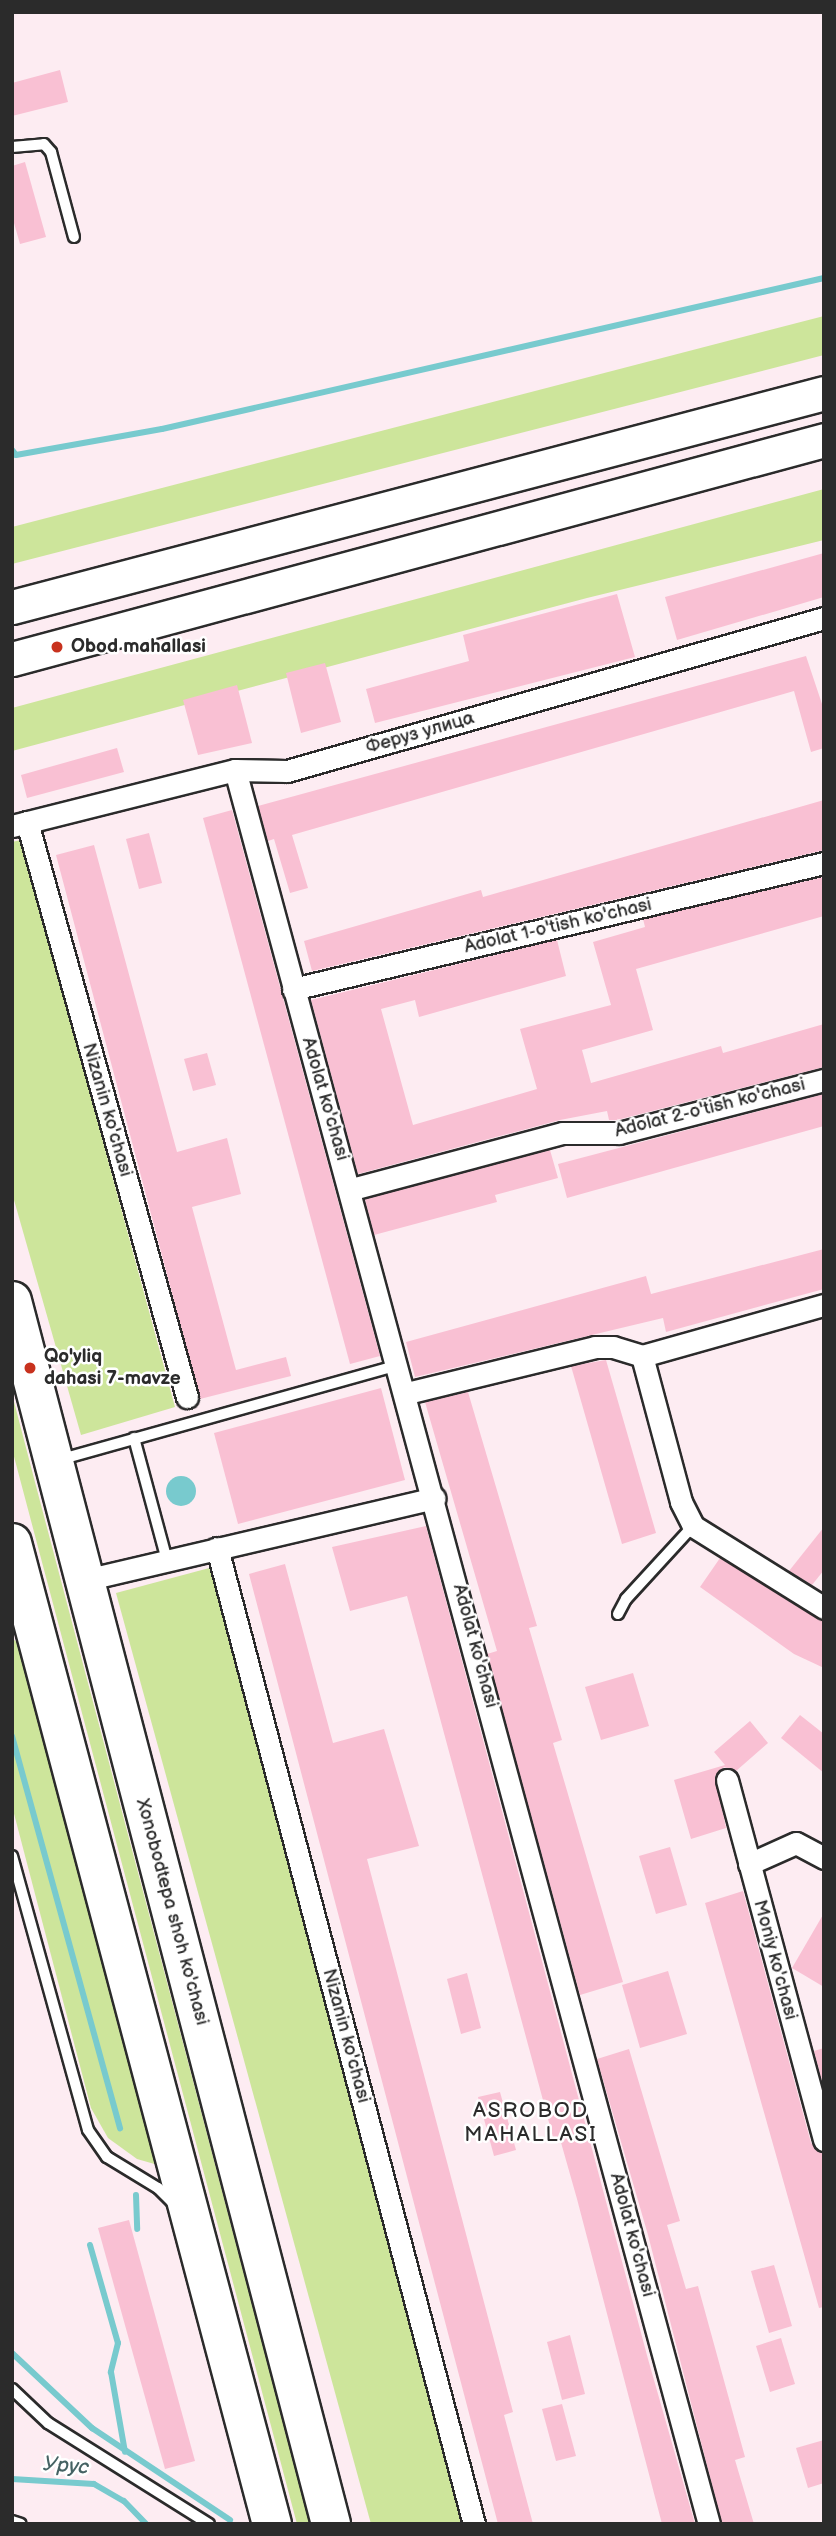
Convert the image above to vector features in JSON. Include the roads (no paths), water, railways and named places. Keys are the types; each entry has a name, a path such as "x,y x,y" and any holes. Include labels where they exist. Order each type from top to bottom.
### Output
{"highway":[{"name":"Xonobodtepa shoh ko'chasi","path":"12,1301 331,2524"},
{"path":"12,1543 272,2524"}],"main road":[{"path":"12,607 824,393"},
{"path":"12,659 824,440"}],"street":[{"name":"Феруз улица","path":"20,824 235,770 287,771 824,618"},
{"name":"Adolat ko'chasi","path":"235,770 293,989 352,1189 709,2524"},
{"name":"Nizanin ko'chasi","path":"20,824 187,1397"},
{"name":"Adolat 1-o'tish ko'chasi","path":"293,989 824,863"},
{"name":"Adolat 2-o'tish ko'chasi","path":"352,1189 563,1133 619,1133 824,1080"},
{"path":"407,1393 595,1347 613,1347 642,1356 824,1305"},
{"path":"642,1356 681,1502 693,1526 824,1608"},
{"path":"85,1580 435,1497"},
{"name":"Nizanin ko'chasi","path":"217,1548 474,2524"},
{"name":"Moniy ko'chasi","path":"727,1780 824,2140"},
{"path":"750,1864 796,1843 824,1858"}],"lane":[{"path":"12,147 44,144 51,152 74,237"},
{"path":"54,1461 399,1365"},
{"path":"134,1438 167,1560"},
{"path":"618,1614 693,1526"},
{"path":"12,1856 88,2130 107,2157 158,2188 192,2222"},
{"path":"12,2389 48,2423 209,2524"},
{"path":"12,2521 21,2524"}],"water":[{"path":"181,1476 192,1480 196,1491 192,1502 181,1506 170,1502 166,1491 170,1480"}],"waterway":[{"path":"12,450 16,455 162,429 824,278"},
{"path":"12,1736 120,2128"},
{"path":"136,2195 137,2229"},
{"path":"90,2245 118,2343 111,2372 125,2452"},
{"path":"12,2353 92,2428 230,2520"},
{"name":"Урус","path":"12,2479 94,2484 124,2501 146,2524"}],"place":[{"name":"Obod mahallasi","path":"57,647"},
{"name":"Qo'yliq dahasi 7-mavze","path":"30,1368"}],"district":[{"name":"ASROBOD MAHALLASI","path":"531,2123"}]}
